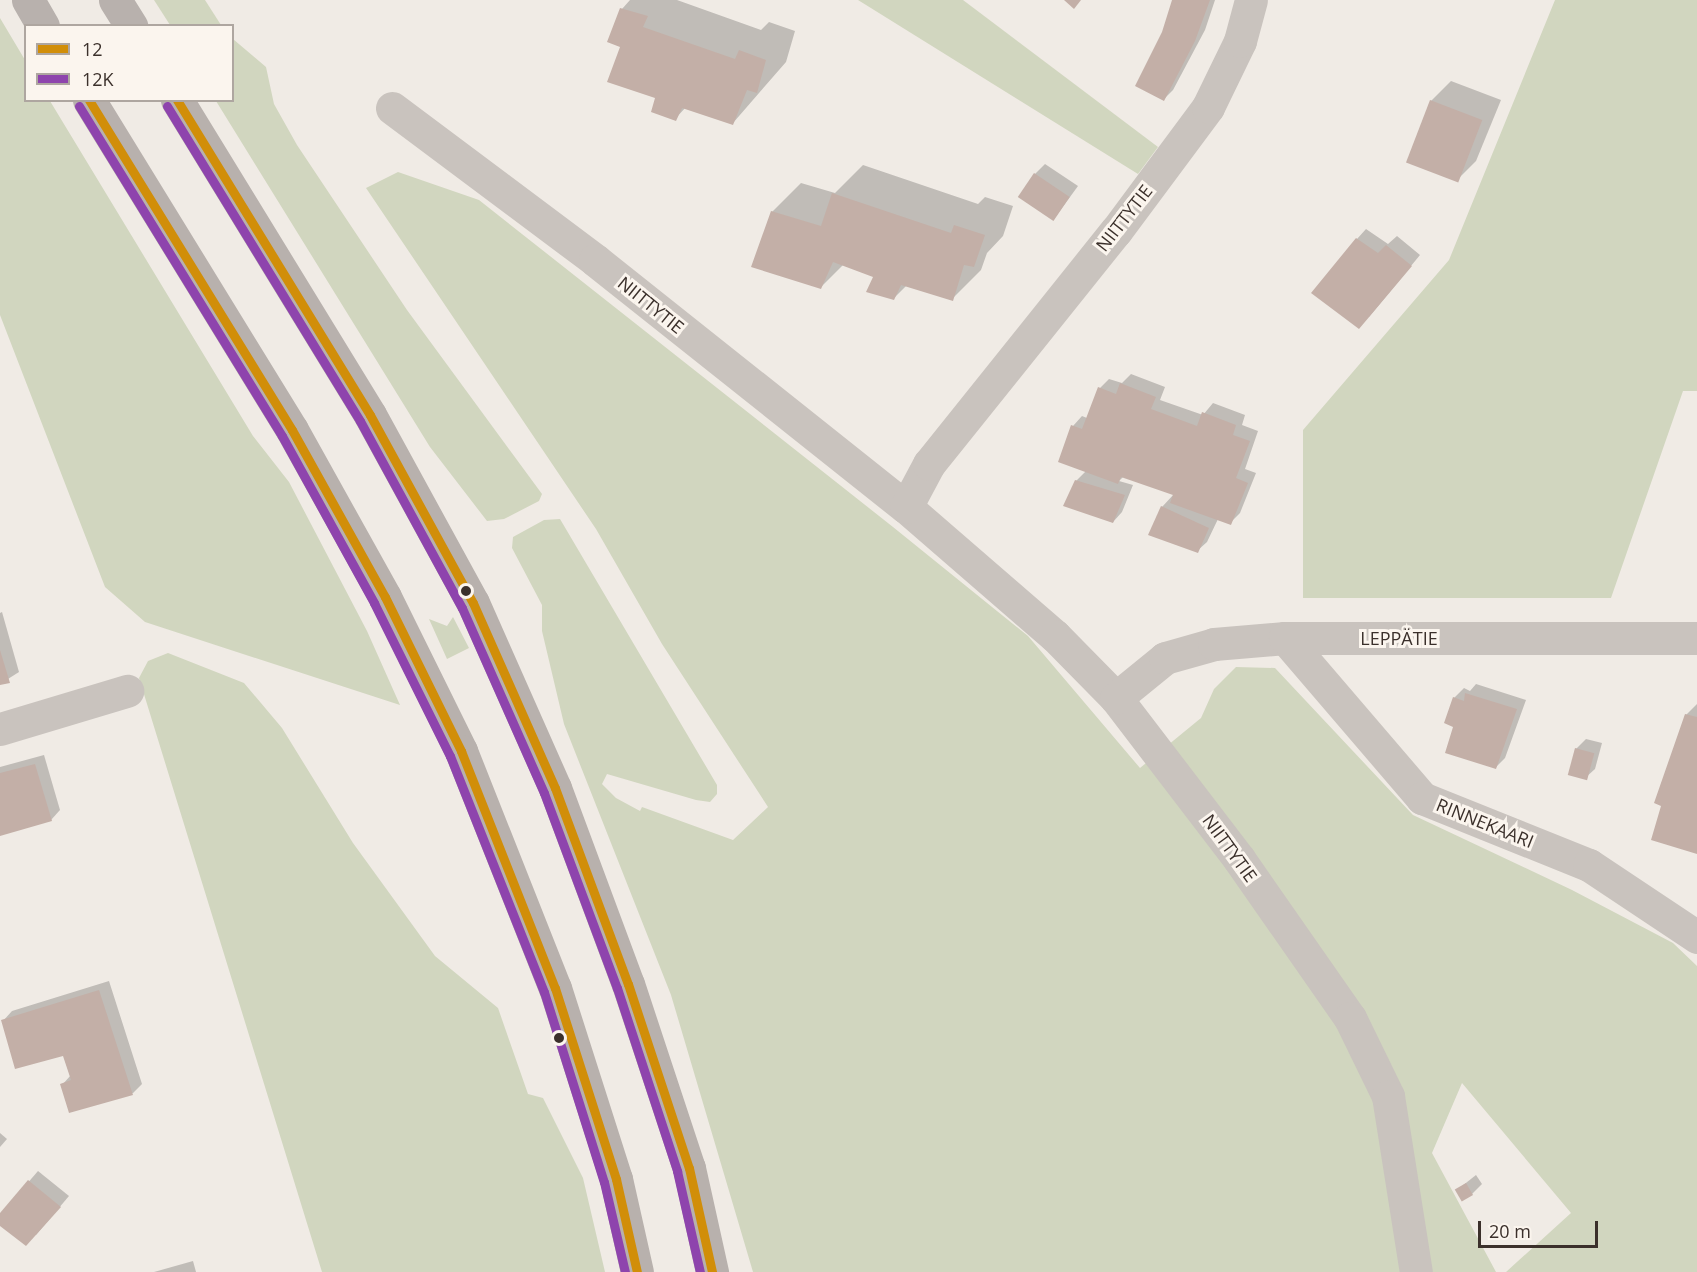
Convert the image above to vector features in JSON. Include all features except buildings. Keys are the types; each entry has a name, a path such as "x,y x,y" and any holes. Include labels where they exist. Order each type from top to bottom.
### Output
{"main road":[{"path":"28,0 42,24"},
{"path":"115,0 130,24"},
{"path":"90,102 292,430 385,597 461,751 555,988 616,1179 637,1272"},
{"path":"178,102 370,415 473,603 555,788 628,984 689,1168 712,1272"}],"street":[{"name":"NIITTYTIE","path":"906,507 929,464 1116,231 1208,107 1240,40 1251,0"},
{"name":"NIITTYTIE","path":"392,108 595,260 906,507 1055,636 1116,698 1239,860 1350,1018 1388,1096 1416,1272"},
{"name":"LEPPÄTIE","path":"1116,698 1165,658 1214,644 1285,638 1697,638"},
{"name":"RINNEKAARI","path":"1285,638 1422,798 1589,864 1697,937"},
{"path":"0,729 127,691"}],"green space":[{"path":"154,0 205,0 220,24 169,24"},
{"path":"858,0 963,0 1158,147 1138,174"},
{"path":"1555,0 1697,0 1697,391 1683,391 1611,598 1303,598 1303,430 1449,260"},
{"path":"0,18 24,58 24,102 51,102 253,436 289,482 367,631 400,705 145,622 105,587 0,315"},
{"path":"234,40 266,67 274,104 297,145 407,310 542,494 539,501 504,519 487,521 430,447 217,102 234,102"},
{"path":"398,172 479,200 893,527 1028,636 1140,768 1201,718 1214,689 1236,667 1275,668 1413,815 1572,890 1673,943 1697,966 1697,1272 1506,1272 1571,1213 1462,1083 1432,1153 1496,1272 753,1272 671,995 564,724 542,631 542,605 512,548 513,537 544,520 560,519 717,785 717,794 710,802 696,800 607,774 602,784 616,798 640,811 642,807 733,840 768,807 662,644 596,529 366,188"},
{"path":"453,617 469,648 447,659 429,619 447,626"},
{"path":"168,653 244,683 282,728 353,843 435,956 498,1008 528,1094 543,1098 583,1178 605,1272 322,1272 139,678 148,661"}],"transit line":[{"name":"12","path":"90,102 292,430 385,597 461,751 555,988 616,1179 637,1272"},
{"name":"12","path":"178,102 370,415 473,603 555,788 628,984 689,1168 712,1272"},
{"name":"12K","path":"79,106 282,436 374,603 450,756 544,992 604,1182 625,1272"},
{"name":"12K","path":"167,106 360,421 462,608 544,793 617,988 677,1171 700,1272"}]}
